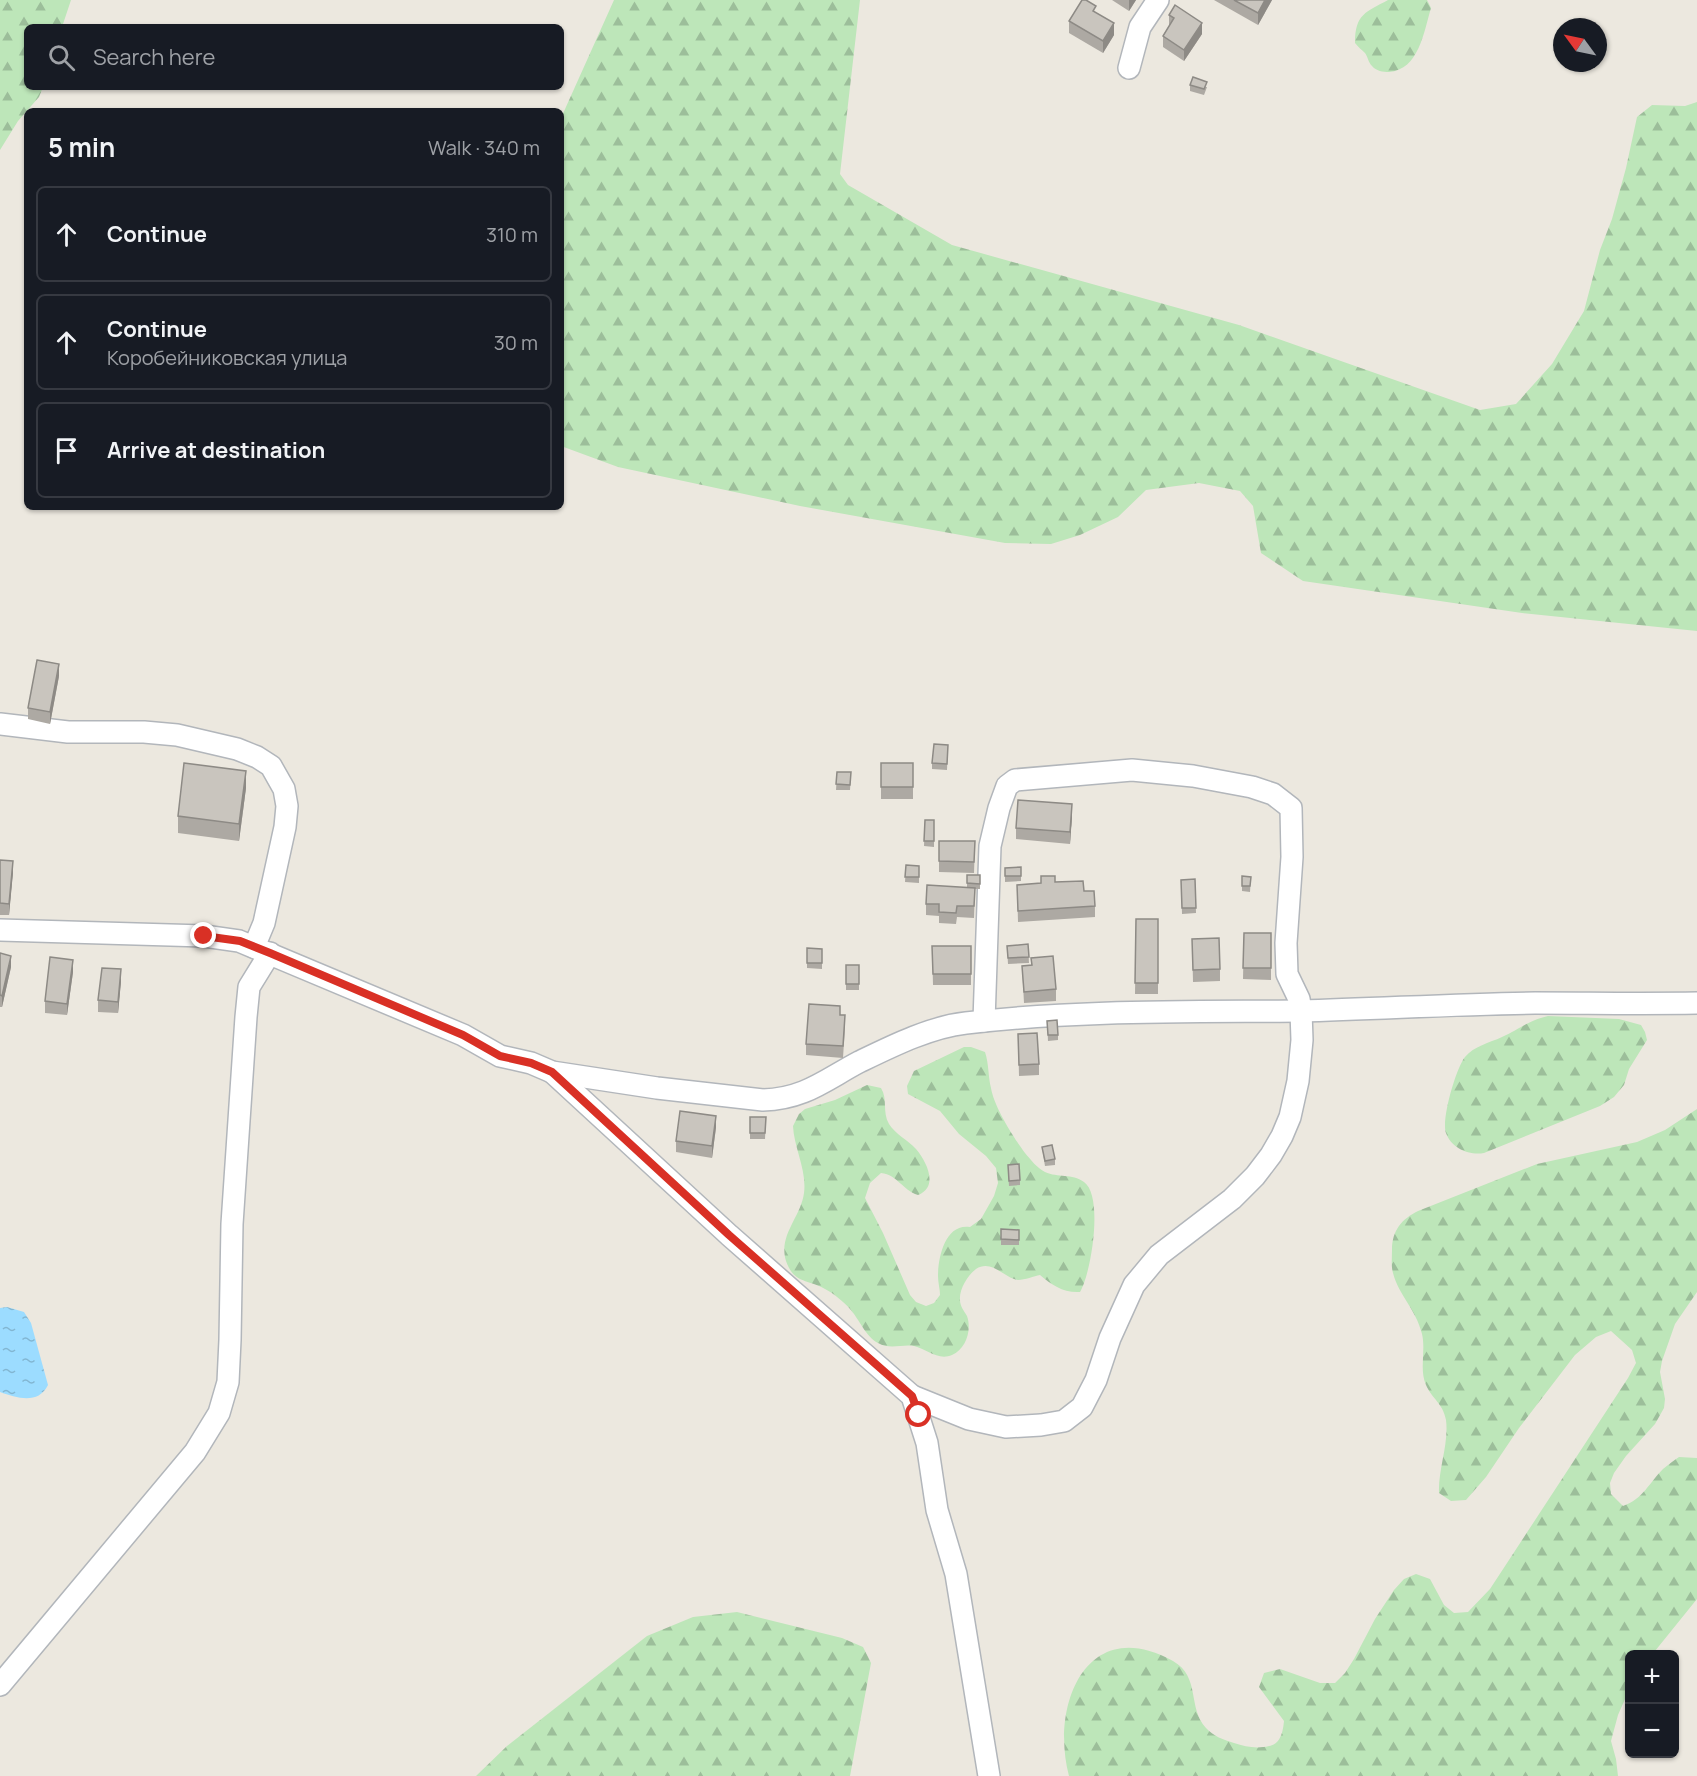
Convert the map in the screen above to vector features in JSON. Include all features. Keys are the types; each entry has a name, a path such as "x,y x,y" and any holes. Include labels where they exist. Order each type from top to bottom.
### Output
{"street":[{"path":"1129,68 1140,27 1158,0"},
{"path":"0,723 68,732 144,732 177,735 237,749 271,766 284,789 286,806 285,827 264,923 262,950 249,987 232,1213 228,1382 219,1413 195,1452 0,1685"},
{"path":"552,1072 729,1235 912,1396 969,1419 1006,1427 1041,1425 1064,1421 1082,1407 1096,1380 1110,1338 1134,1285 1159,1255 1232,1199 1255,1176 1282,1136 1290,1117 1298,1081 1302,1040 1299,999 1287,974 1286,954 1292,857 1291,808 1273,794 1252,787 1192,776 1132,770 1015,780 1007,786 990,846 984,1021"},
{"path":"0,930 204,936 240,941 463,1035 500,1056 531,1063 552,1072 657,1088 763,1100 781,1100 800,1095 859,1062 915,1037 957,1024 984,1021 1145,1012 1301,1011 1533,1003 1697,1003"},
{"path":"912,1396 927,1443 937,1510 956,1574 989,1776"}],"green space":[{"path":"0,0 71,0 63,24 24,24 24,90 42,90 29,108 24,108 24,114 0,150"},
{"path":"614,0 860,0 840,174 848,185 952,245 1239,325 1480,410 1516,404 1552,364 1584,311 1600,250 1612,219 1626,168 1637,117 1652,105 1685,106 1697,102 1697,631 1522,613 1303,581 1261,553 1253,506 1240,491 1199,483 1146,490 1118,517 1080,535 1051,544 1005,543 800,506 618,467 564,447 564,111"},
{"path":"1388,0 1427,0 1431,8 1423,38 1414,57 1399,70 1389,72 1374,68 1365,53 1355,43 1357,26 1363,15"},
{"path":"1548,1016 1619,1019 1641,1025 1647,1040 1629,1069 1624,1085 1614,1097 1600,1106 1484,1153 1467,1152 1457,1147 1448,1138 1445,1126 1447,1106 1465,1057 1477,1047 1534,1020"},
{"path":"964,1047 985,1052 996,1104 1010,1131 1032,1161 1045,1172 1079,1179 1090,1190 1093,1203 1094,1236 1088,1269 1080,1292 1058,1288 1040,1275 1018,1280 987,1266 976,1269 965,1283 960,1296 969,1327 967,1338 957,1352 942,1357 919,1347 887,1346 878,1343 870,1337 842,1301 825,1289 793,1274 784,1252 787,1234 799,1210 804,1193 802,1167 793,1126 799,1114 805,1109 835,1100 867,1085 881,1088 889,1124 920,1154 927,1167 929,1180 928,1186 918,1195 887,1174 881,1173 870,1183 865,1198 910,1295 916,1302 926,1306 934,1303 940,1295 938,1269 945,1243 954,1230 970,1227 981,1219 994,1196 998,1183 996,1168 986,1156 959,1134 940,1111 908,1094 907,1086 914,1071"},
{"path":"1697,1109 1697,1292 1675,1324 1662,1361 1660,1372 1665,1399 1664,1408 1655,1424 1626,1456 1610,1483 1611,1494 1623,1506 1641,1495 1663,1469 1679,1457 1697,1458 1697,1599 1656,1650 1625,1650 1625,1699 1611,1741 1618,1776 1069,1776 1064,1749 1065,1721 1071,1696 1082,1674 1097,1658 1118,1649 1143,1649 1173,1661 1187,1675 1200,1720 1209,1731 1238,1744 1265,1747 1279,1740 1284,1721 1259,1687 1264,1673 1280,1669 1320,1683 1335,1683 1354,1659 1375,1619 1394,1590 1404,1579 1416,1574 1430,1579 1444,1605 1454,1613 1468,1612 1490,1589 1636,1363 1632,1350 1611,1331 1596,1337 1575,1355 1519,1428 1486,1477 1466,1500 1451,1501 1439,1493 1447,1429 1445,1414 1426,1385 1423,1373 1422,1334 1392,1270 1392,1243 1396,1231 1407,1218 1418,1211 1537,1164 1637,1142 1665,1130"},
{"path":"737,1612 842,1638 863,1647 871,1663 850,1776 476,1776 507,1746 647,1636 693,1617"}],"water":[{"path":"7,1307 24,1312 31,1323 48,1385 44,1391 33,1398 20,1398 0,1392 0,1308"}],"building":[{"path":"1082,0 1096,6 1093,11 1114,23 1103,41 1069,21"},
{"path":"1234,0 1265,0 1258,13"},
{"path":"1175,5 1202,23 1184,50 1163,36 1174,18 1169,15"},
{"path":"1193,77 1207,82 1204,89 1190,85"},
{"path":"37,660 59,664 50,712 28,708"},
{"path":"934,744 948,745 947,764 932,763"},
{"path":"184,763 246,771 239,824 178,816"},
{"path":"881,763 913,763 913,787 881,787"},
{"path":"837,772 851,772 850,785 836,784"},
{"path":"1018,800 1072,804 1070,832 1016,828"},
{"path":"925,820 934,820 934,841 924,841"},
{"path":"939,841 975,841 974,862 939,861"},
{"path":"0,860 13,861 9,904 0,903"},
{"path":"906,865 919,866 919,877 905,877"},
{"path":"1021,867 1021,876 1005,876 1005,868"},
{"path":"967,875 980,875 980,884 967,883"},
{"path":"1041,876 1055,876 1055,882 1083,881 1084,891 1094,891 1095,906 1018,911 1017,885 1041,883"},
{"path":"1242,876 1251,877 1250,886 1242,886"},
{"path":"1195,879 1196,908 1182,908 1181,880"},
{"path":"927,885 975,888 974,906 957,906 956,913 939,912 939,904 926,904"},
{"path":"1136,919 1158,919 1158,983 1135,983"},
{"path":"1244,933 1271,933 1271,968 1243,968"},
{"path":"1219,938 1220,969 1193,970 1192,939"},
{"path":"1028,944 1029,957 1008,958 1007,946"},
{"path":"932,946 971,946 971,974 933,974"},
{"path":"807,948 822,949 822,963 807,963"},
{"path":"0,953 11,956 2,996 0,995"},
{"path":"1053,956 1056,989 1024,992 1022,966 1032,965 1031,958"},
{"path":"50,957 73,960 67,1004 45,1001"},
{"path":"846,965 859,965 859,984 846,984"},
{"path":"102,968 121,969 118,1002 98,1000"},
{"path":"809,1004 840,1006 840,1015 845,1015 843,1046 806,1044"},
{"path":"1057,1020 1058,1035 1048,1035 1047,1021"},
{"path":"1037,1033 1039,1064 1019,1065 1018,1034"},
{"path":"680,1111 716,1116 712,1146 676,1141"},
{"path":"750,1117 766,1117 765,1133 750,1133"},
{"path":"1052,1145 1055,1159 1045,1161 1042,1147"},
{"path":"1019,1164 1020,1180 1009,1181 1008,1165"},
{"path":"1001,1229 1019,1230 1019,1240 1001,1239"}],"route":[{"path":"204,936 240,941 463,1035 500,1056 531,1063 552,1072 729,1235 912,1396 919,1415"}]}
